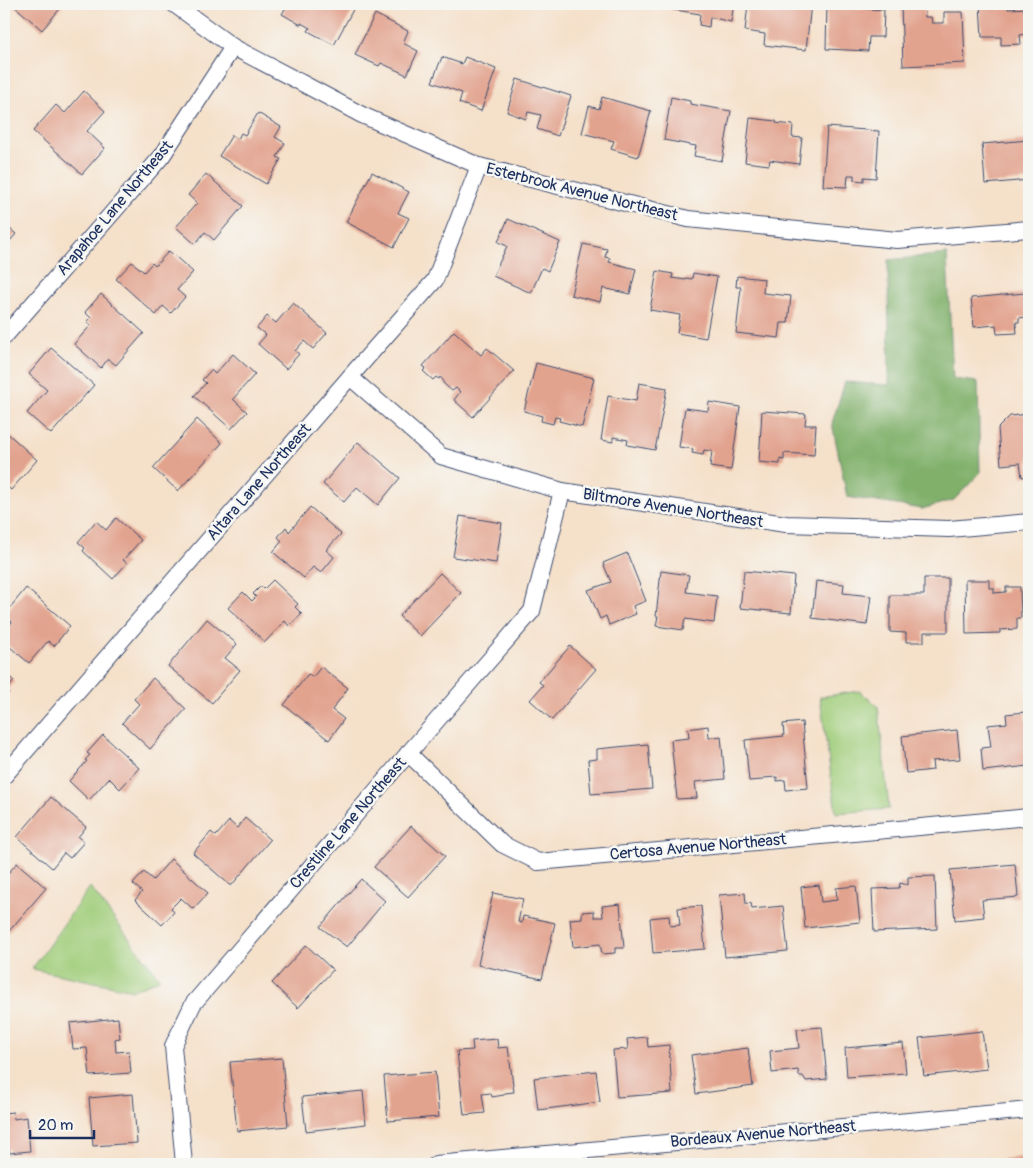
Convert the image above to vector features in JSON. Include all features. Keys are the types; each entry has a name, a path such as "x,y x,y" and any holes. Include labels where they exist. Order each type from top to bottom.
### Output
{"street":[{"name":"Esterbrook Avenue Northeast","path":"174,4 234,47 362,115 479,166 688,219 897,240 1029,228"},
{"name":"Arapahoe Lane Northeast","path":"4,337 162,156 234,47"},
{"name":"Altara Lane Northeast","path":"4,776 435,280 479,166"},
{"name":"Biltmore Avenue Northeast","path":"350,377 441,456 562,491 786,524 949,529 1029,522"},
{"name":"Crestline Lane Northeast","path":"184,1164 173,1046 193,1004 532,611 562,491"},
{"name":"Certosa Avenue Northeast","path":"408,753 502,844 538,862 1029,817"},
{"name":"Bordeaux Avenue Northeast","path":"436,1164 1029,1110"}],"green space":[{"path":"947,254 953,379 978,382 980,473 954,500 922,509 847,497 832,423 845,382 889,385 888,260"},
{"path":"859,691 878,706 889,809 836,813 820,697"},
{"path":"90,887 160,979 133,990 32,969"}],"building":[{"path":"12,4 64,4 42,30"},
{"path":"288,4 356,4 334,45 308,31 310,28 282,14"},
{"path":"670,4 734,4 731,22 710,17 709,27 699,25 700,14 669,9"},
{"path":"748,4 811,4 806,50 764,45 765,34 745,31"},
{"path":"827,4 856,4 856,8 884,10 883,37 869,37 868,51 826,49"},
{"path":"901,4 924,4 925,17 931,17 932,23 944,23 944,12 963,12 965,63 903,66"},
{"path":"980,4 1008,4 1008,9 1029,8 1029,34 1020,35 1021,44 1001,45 1001,37 982,37"},
{"path":"375,14 408,31 403,43 418,51 407,75 381,63 379,66 355,55"},
{"path":"442,57 462,64 465,57 496,69 481,111 459,103 462,93 432,82"},
{"path":"517,79 571,96 558,136 537,129 541,115 528,112 526,119 507,112"},
{"path":"84,91 105,111 87,131 105,148 82,174 33,131 56,105 65,113"},
{"path":"602,97 651,111 638,157 611,149 614,141 582,133 589,106 599,109"},
{"path":"671,97 690,101 690,104 731,111 722,161 694,156 696,146 664,140"},
{"path":"258,113 281,127 275,137 285,143 277,157 281,159 266,184 219,156 232,135 238,139 241,133 245,135"},
{"path":"750,118 793,125 792,137 802,138 799,164 770,160 769,165 745,162"},
{"path":"827,127 879,131 876,178 864,177 864,181 854,180 854,175 848,175 847,187 823,186"},
{"path":"1029,140 1029,180 985,184 982,144"},
{"path":"372,172 409,192 398,213 409,218 394,247 346,222"},
{"path":"206,174 243,206 214,240 205,232 195,244 176,227 197,203 188,195"},
{"path":"508,219 560,242 548,271 542,268 531,293 493,276 507,246 498,242"},
{"path":"4,224 16,234 4,248"},
{"path":"583,244 607,249 605,257 610,258 609,262 636,269 630,294 603,288 600,302 571,295"},
{"path":"169,251 193,272 177,290 185,297 171,313 163,306 156,315 116,279 132,262 144,272 152,263 155,266"},
{"path":"657,271 673,274 672,278 686,280 686,278 692,279 693,273 717,277 706,338 677,333 680,315 650,310"},
{"path":"737,276 764,279 763,293 791,296 788,323 781,323 779,338 736,333 741,287 736,287"},
{"path":"1025,293 1027,317 1019,318 1019,322 1016,322 1017,333 997,334 996,325 974,327 971,298"},
{"path":"101,294 144,333 116,365 108,359 101,368 74,344 91,325 87,322 91,318 85,312"},
{"path":"293,303 327,333 313,349 304,341 295,351 299,354 286,369 258,344 266,335 257,328 267,316 276,323"},
{"path":"454,331 481,355 487,348 514,371 473,417 454,400 460,392 456,388 452,391 443,383 440,377 439,379 436,377 433,380 423,371 426,368 423,366"},
{"path":"51,348 94,385 51,434 27,413 47,390 29,374"},
{"path":"233,354 255,374 233,399 247,412 231,429 194,396 206,383 202,380 211,370 215,374"},
{"path":"536,363 594,378 582,427 559,421 560,418 555,417 553,424 541,421 542,416 524,411"},
{"path":"639,383 667,388 655,450 627,445 628,440 613,437 613,442 601,440 608,396 636,401"},
{"path":"709,402 740,407 731,470 710,467 712,451 704,450 703,455 692,453 693,449 679,447 685,408 708,411"},
{"path":"762,411 806,414 805,425 816,425 814,455 784,453 784,460 780,459 780,464 759,462"},
{"path":"1029,414 1029,476 1022,477 1020,463 1001,465 998,428 1010,416"},
{"path":"197,419 222,443 178,491 153,468"},
{"path":"4,430 37,460 11,490 4,484"},
{"path":"358,442 400,478 378,505 357,487 344,502 323,484"},
{"path":"310,507 341,534 326,550 334,557 321,573 313,567 304,578 273,552 282,541 278,537 286,527 289,532"},
{"path":"460,516 502,523 496,563 453,557"},
{"path":"116,518 141,540 123,560 127,563 113,579 83,551 85,548 78,542 96,521 106,530"},
{"path":"627,553 646,601 633,606 636,614 609,625 606,616 600,619 588,590 611,582 603,563"},
{"path":"661,571 689,575 686,592 717,596 714,623 685,619 683,630 656,626"},
{"path":"744,571 794,576 791,613 740,608"},
{"path":"440,573 461,593 420,636 399,616"},
{"path":"924,578 948,578 948,632 924,632 924,642 906,642 906,633 890,632 890,595 924,595"},
{"path":"273,580 298,604 295,607 302,614 289,626 285,621 265,642 228,608 243,592 252,601 256,597 253,594 261,586 264,589"},
{"path":"965,580 989,580 989,588 994,588 994,593 1006,592 1006,587 1020,587 1021,618 1017,618 1017,629 1000,630 1000,633 966,634"},
{"path":"816,581 844,584 843,593 871,596 867,625 812,618"},
{"path":"26,588 70,626 54,646 48,641 29,663 4,642 4,632 12,622 4,615"},
{"path":"207,619 237,644 225,658 240,670 212,703 168,666"},
{"path":"570,646 596,669 552,720 530,700 543,685 539,682"},
{"path":"321,667 348,688 332,710 344,719 329,740 284,705 308,674 313,677"},
{"path":"4,672 14,681 4,698"},
{"path":"153,678 186,709 150,749 122,723 139,704 134,699"},
{"path":"1025,712 1026,721 1029,721 1029,766 983,771 981,748 991,747 988,725 1007,723 1006,714"},
{"path":"802,722 808,788 786,790 785,780 777,781 777,777 749,781 745,740 784,736 783,724"},
{"path":"708,726 709,738 721,736 725,779 695,782 697,798 677,799 671,740 689,738 688,729"},
{"path":"957,730 960,759 932,761 933,770 906,773 902,736"},
{"path":"103,735 139,768 120,789 109,778 89,800 69,781 87,761 85,760 90,755 87,753"},
{"path":"648,744 652,789 591,794 588,760 597,759 597,749"},
{"path":"51,797 86,827 78,837 84,842 70,858 64,853 52,868 17,837"},
{"path":"245,818 270,840 231,886 193,853 211,832 216,836 229,821 237,828"},
{"path":"411,826 445,856 408,897 374,867"},
{"path":"171,859 208,893 193,909 181,898 171,908 174,912 162,925 135,900 142,892 133,884 144,872 153,880"},
{"path":"17,863 46,888 4,937 4,878"},
{"path":"1015,864 1018,897 982,900 984,917 955,920 950,870"},
{"path":"935,876 937,929 874,932 872,889 899,888 900,883 908,885 908,877"},
{"path":"361,879 385,901 347,947 320,927"},
{"path":"819,885 821,902 837,900 836,888 856,886 860,922 805,928 801,887"},
{"path":"493,893 523,899 518,922 522,923 523,916 555,923 542,979 478,965"},
{"path":"745,893 746,904 751,903 752,909 783,906 788,951 725,957 719,895"},
{"path":"620,904 624,948 615,948 615,953 602,954 600,944 573,947 570,919 582,918 582,912 594,911 594,917 603,917 602,906"},
{"path":"701,906 705,949 653,953 650,918 669,916 670,926 680,925 678,908"},
{"path":"306,945 333,970 298,1008 272,983"},
{"path":"118,1018 120,1038 115,1039 116,1052 129,1051 131,1073 90,1076 87,1048 73,1049 70,1023"},
{"path":"822,1027 827,1079 806,1081 803,1076 799,1076 798,1070 772,1073 770,1051 799,1048 797,1029"},
{"path":"982,1031 987,1069 924,1076 919,1038"},
{"path":"647,1037 648,1047 669,1045 672,1093 617,1097 613,1050 628,1049 627,1039"},
{"path":"497,1039 498,1048 508,1047 514,1092 492,1097 491,1093 482,1094 485,1113 464,1115 457,1051 473,1050 472,1041"},
{"path":"903,1043 906,1073 847,1077 845,1048"},
{"path":"748,1048 753,1086 696,1094 691,1055"},
{"path":"282,1058 288,1126 237,1131 230,1062"},
{"path":"596,1071 600,1102 538,1110 534,1078"},
{"path":"435,1072 439,1117 388,1121 384,1076"},
{"path":"363,1091 366,1124 306,1131 302,1097"},
{"path":"133,1094 137,1143 93,1146 89,1098"},
{"path":"13,1112 14,1119 27,1117 30,1151 9,1153 9,1149 4,1149 4,1113"},
{"path":"1029,1156 1029,1164 1003,1164 1002,1159"}]}
